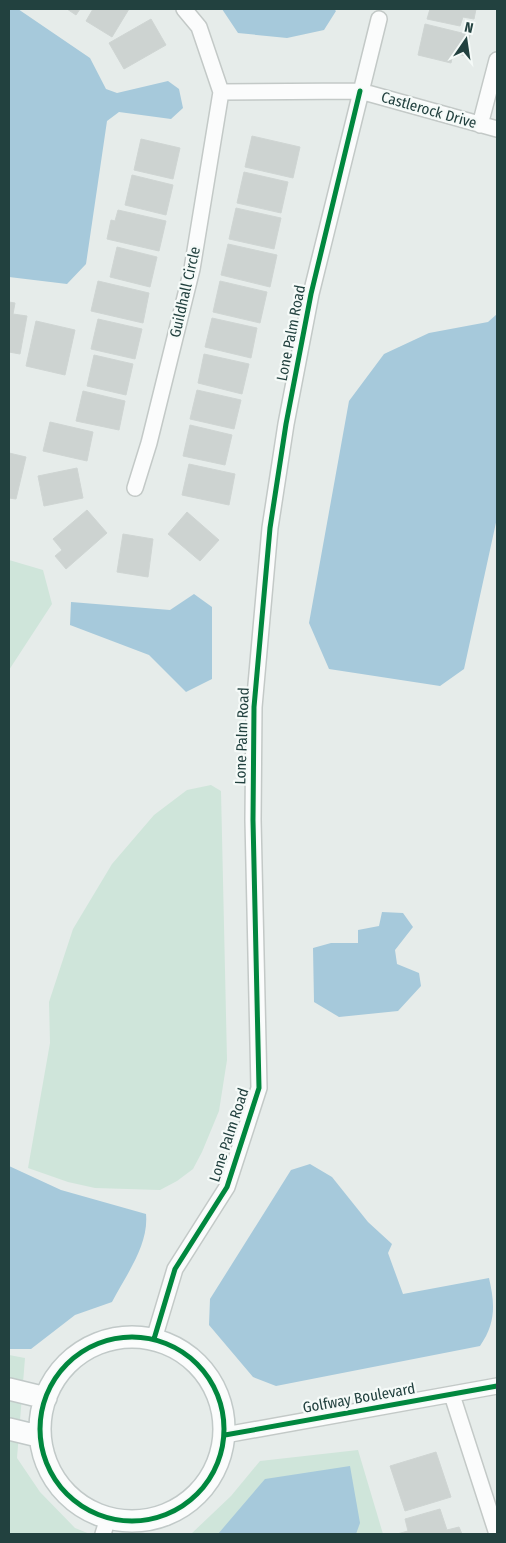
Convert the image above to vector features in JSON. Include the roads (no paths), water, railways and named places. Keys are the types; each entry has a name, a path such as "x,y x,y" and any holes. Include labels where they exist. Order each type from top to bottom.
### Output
{"street":[{"name":"Guildhall Circle","path":"135,488 149,443 192,269 221,92 199,27 184,9"},
{"name":"Lone Palm Road","path":"154,1339 175,1269 227,1187 259,1088 253,820 254,707 270,528 286,424 311,294 379,20"},
{"path":"480,125 497,60"},
{"path":"221,92 360,91"},
{"name":"Castlerock Drive","path":"360,91 497,129"},
{"path":"135,1336 154,1339 187,1355 207,1374 217,1392 223,1413 225,1434 219,1462 207,1483 173,1512 157,1518 106,1526 71,1499 57,1483 44,1459 38,1436 48,1390 57,1374 84,1350 108,1340 135,1336"},
{"name":"Golfway Boulevard","path":"225,1434 497,1386"},
{"path":"9,1389 46,1398"},
{"path":"452,1395 497,1534"},
{"path":"9,1429 38,1436"}],"water":[{"path":"9,9 18,9 90,58 106,89 117,93 168,81 179,89 183,108 171,119 119,112 107,121 86,264 67,284 9,277"},
{"path":"222,9 334,9 336,11 324,30 287,38 238,33"},
{"path":"497,314 497,518 464,669 440,686 329,669 309,623 349,401 384,354 429,333 488,322"},
{"path":"194,594 212,607 212,679 186,692 149,655 70,625 71,602 170,610"},
{"path":"382,912 403,913 413,927 395,950 397,964 419,973 421,986 398,1011 339,1017 314,1002 313,948 331,943 358,943 358,930 379,926"},
{"path":"310,1164 332,1177 368,1222 392,1244 388,1253 403,1294 489,1278 493,1313 489,1329 480,1346 276,1386 253,1377 209,1325 210,1299 291,1170"},
{"path":"9,1166 61,1190 146,1214 146,1226 140,1248 112,1302 75,1315 31,1349 9,1349"},
{"path":"350,1466 360,1523 356,1534 218,1534 265,1479"}]}
